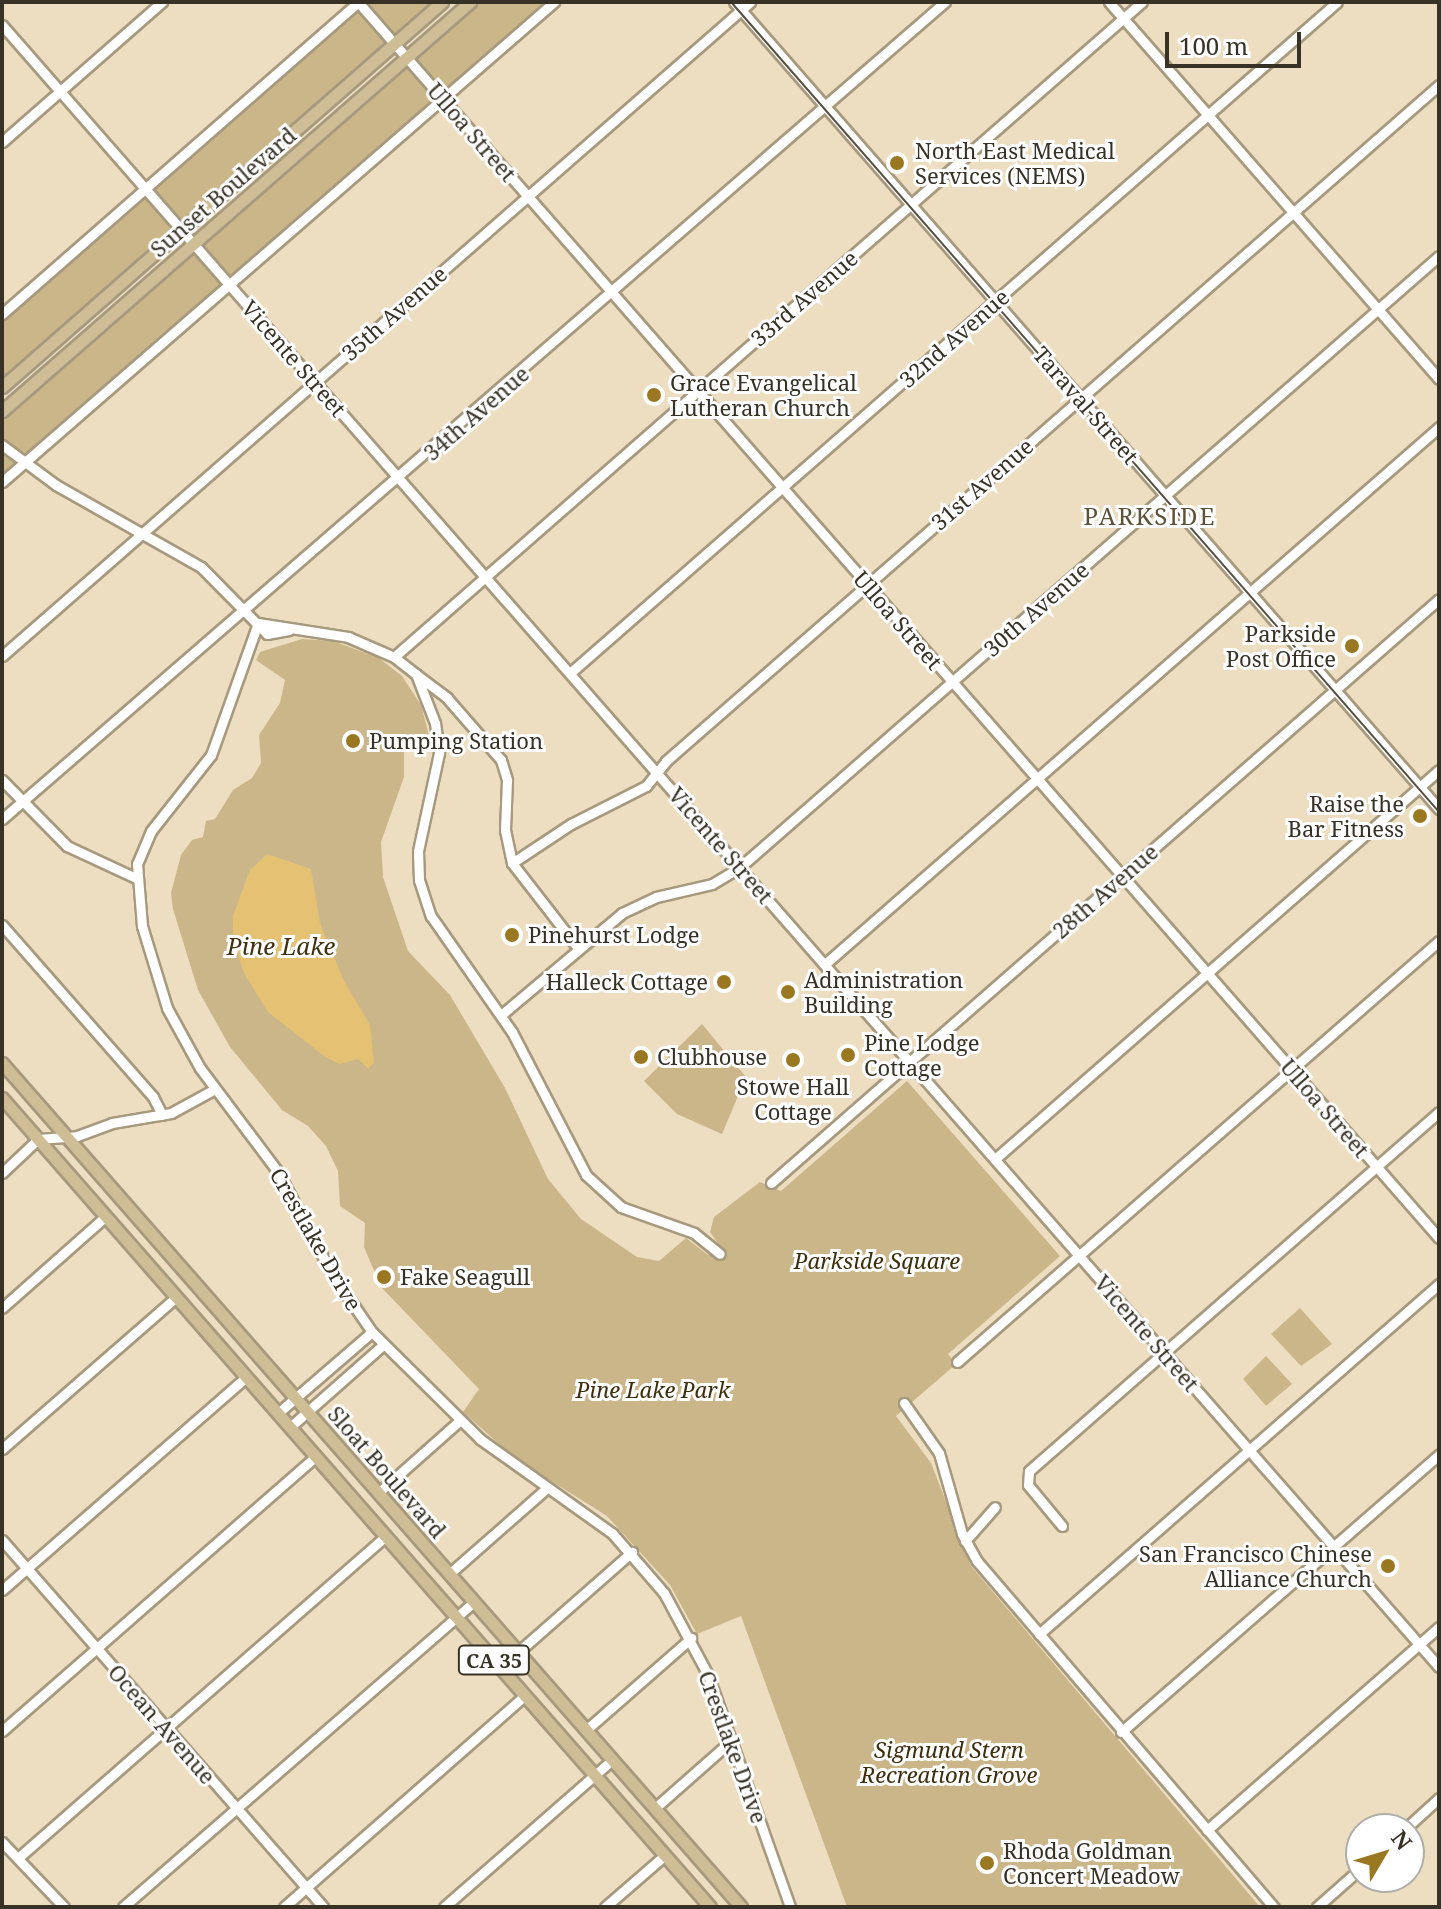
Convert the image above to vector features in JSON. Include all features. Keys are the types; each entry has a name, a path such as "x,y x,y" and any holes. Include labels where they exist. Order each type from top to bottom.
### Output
{"main road":[{"name":"Sunset Boulevard","path":"2,387 442,2"},
{"name":"Sunset Boulevard","path":"2,411 470,2"},
{"name":"Sloat Boulevard","path":"2,1063 741,1907"},
{"name":"Sloat Boulevard","path":"2,1098 710,1907"}],"street":[{"path":"2,142 162,2"},
{"path":"2,314 358,2"},
{"name":"Ulloa Street","path":"358,2 1439,1238"},
{"path":"2,482 554,2"},
{"name":"35th Avenue","path":"2,656 528,196 737,6 750,2"},
{"name":"34th Avenue","path":"2,819 945,2"},
{"path":"1109,2 1439,379"},
{"name":"33rd Avenue","path":"394,657 1142,2"},
{"name":"32nd Avenue","path":"570,673 1337,2"},
{"name":"Taraval Street","path":"737,6 1439,809"},
{"name":"Vicente Street","path":"2,25 1439,1667"},
{"name":"31st Avenue","path":"512,863 571,824 646,786 657,772 867,585 1439,85"},
{"name":"30th Avenue","path":"501,1015 578,948 630,909 712,884 740,867 1439,256"},
{"path":"825,964 1439,427"},
{"path":"2,445 24,463 201,567 270,636 289,630 336,634 394,657 447,698 501,760 507,780 506,834 512,863 578,948"},
{"name":"28th Avenue","path":"771,1183 1439,599"},
{"name":"Crestlake Drive","path":"258,623 216,744 197,777 151,831 136,878 142,926 160,991 183,1042 269,1158 339,1286 372,1332 459,1421 547,1488 593,1517 632,1552 691,1638 790,1907"},
{"path":"416,674 435,723 439,753 436,783 419,842 421,890 435,924 501,1015 586,1175 629,1212 694,1233 720,1254"},
{"path":"995,1159 1439,770"},
{"path":"2,780 67,846 136,878"},
{"path":"2,925 153,1097 162,1115"},
{"path":"957,1362 1439,941"},
{"path":"2,1173 38,1139 67,1137 112,1123 162,1115 215,1089"},
{"path":"1062,1526 1026,1479 1164,1353 1439,1112"},
{"path":"2,1308 106,1216"},
{"path":"1039,1634 1439,1284"},
{"path":"2,1449 176,1297"},
{"path":"278,1413 372,1332"},
{"path":"290,1427 383,1345"},
{"path":"2,1590 246,1377"},
{"path":"904,1403 944,1464 965,1541 1121,1732 1274,1907"},
{"path":"378,1493 459,1421"},
{"path":"1121,1732 1439,1455"},
{"path":"2,1731 316,1456"},
{"path":"449,1574 547,1488"},
{"path":"965,1541 995,1507"},
{"path":"18,1858 386,1536"},
{"name":"Ocean Avenue","path":"2,1540 323,1907"},
{"path":"518,1652 632,1552"},
{"path":"123,1907 474,1602"},
{"path":"1207,1830 1439,1627"},
{"path":"586,1730 691,1638"},
{"path":"284,1907 525,1695"},
{"path":"655,1808 731,1741"},
{"path":"444,1907 612,1760"},
{"path":"1423,1813 1439,1798"},
{"path":"2,1842 64,1907"},
{"path":"605,1907 665,1855"},
{"path":"1317,1907 1345,1882"}],"green space":[{"path":"358,2 442,2 2,387 2,314"},
{"path":"470,2 554,2 2,483 2,412"},
{"path":"302,639 333,641 379,658 402,676 421,705 431,743 411,742 404,748 404,777 381,842 383,877 408,951 450,995 505,1088 548,1179 581,1219 637,1257 659,1261 686,1238 708,1255 719,1245 710,1232 714,1217 760,1182 781,1191 907,1081 1060,1256 948,1354 956,1364 896,1416 931,1463 971,1566 1260,1907 847,1907 741,1616 697,1634 670,1585 607,1516 516,1459 463,1412 479,1389 381,1287 364,1247 365,1223 340,1206 338,1171 326,1146 308,1126 282,1110 230,1047 198,990 173,909 171,893 181,855 192,840 203,837 206,821 215,819 233,790 252,778 261,763 259,735 280,703 285,680 256,660 260,652"},
{"path":"702,1024 746,1077 722,1134 677,1114 644,1081"},
{"path":"1300,1308 1332,1344 1301,1366 1271,1334"},
{"path":"1266,1356 1292,1384 1266,1406 1243,1379"}],"water":[{"name":"Pine Lake","path":"267,854 311,869 320,923 344,981 370,1025 374,1063 368,1068 358,1059 339,1064 324,1056 268,1012 244,973 233,940 233,916 250,870"}],"tram line":[{"path":"731,2 1439,812"}],"place":[{"name":"North East Medical Services (NEMS)","path":"897,163"},
{"name":"Grace Evangelical Lutheran Church","path":"654,395"},
{"name":"Parkside Post Office","path":"1352,646"},
{"name":"Pumping Station","path":"353,741"},
{"name":"Raise the Bar Fitness","path":"1420,816"},
{"name":"Pinehurst Lodge","path":"512,935"},
{"name":"Halleck Cottage","path":"724,982"},
{"name":"Administration Building","path":"788,992"},
{"name":"Pine Lodge Cottage","path":"848,1055"},
{"name":"Clubhouse","path":"641,1057"},
{"name":"Stowe Hall Cottage","path":"793,1060"},
{"name":"Fake Seagull","path":"384,1277"},
{"name":"San Francisco Chinese Alliance Church","path":"1388,1566"},
{"name":"Rhoda Goldman Concert Meadow","path":"987,1863"}],"district":[{"name":"PARKSIDE","path":"1150,516"}],"park label":[{"name":"Parkside Square","path":"877,1261"},
{"name":"Pine Lake Park","path":"653,1390"},
{"name":"Sigmund Stern Recreation Grove","path":"949,1762"}]}
